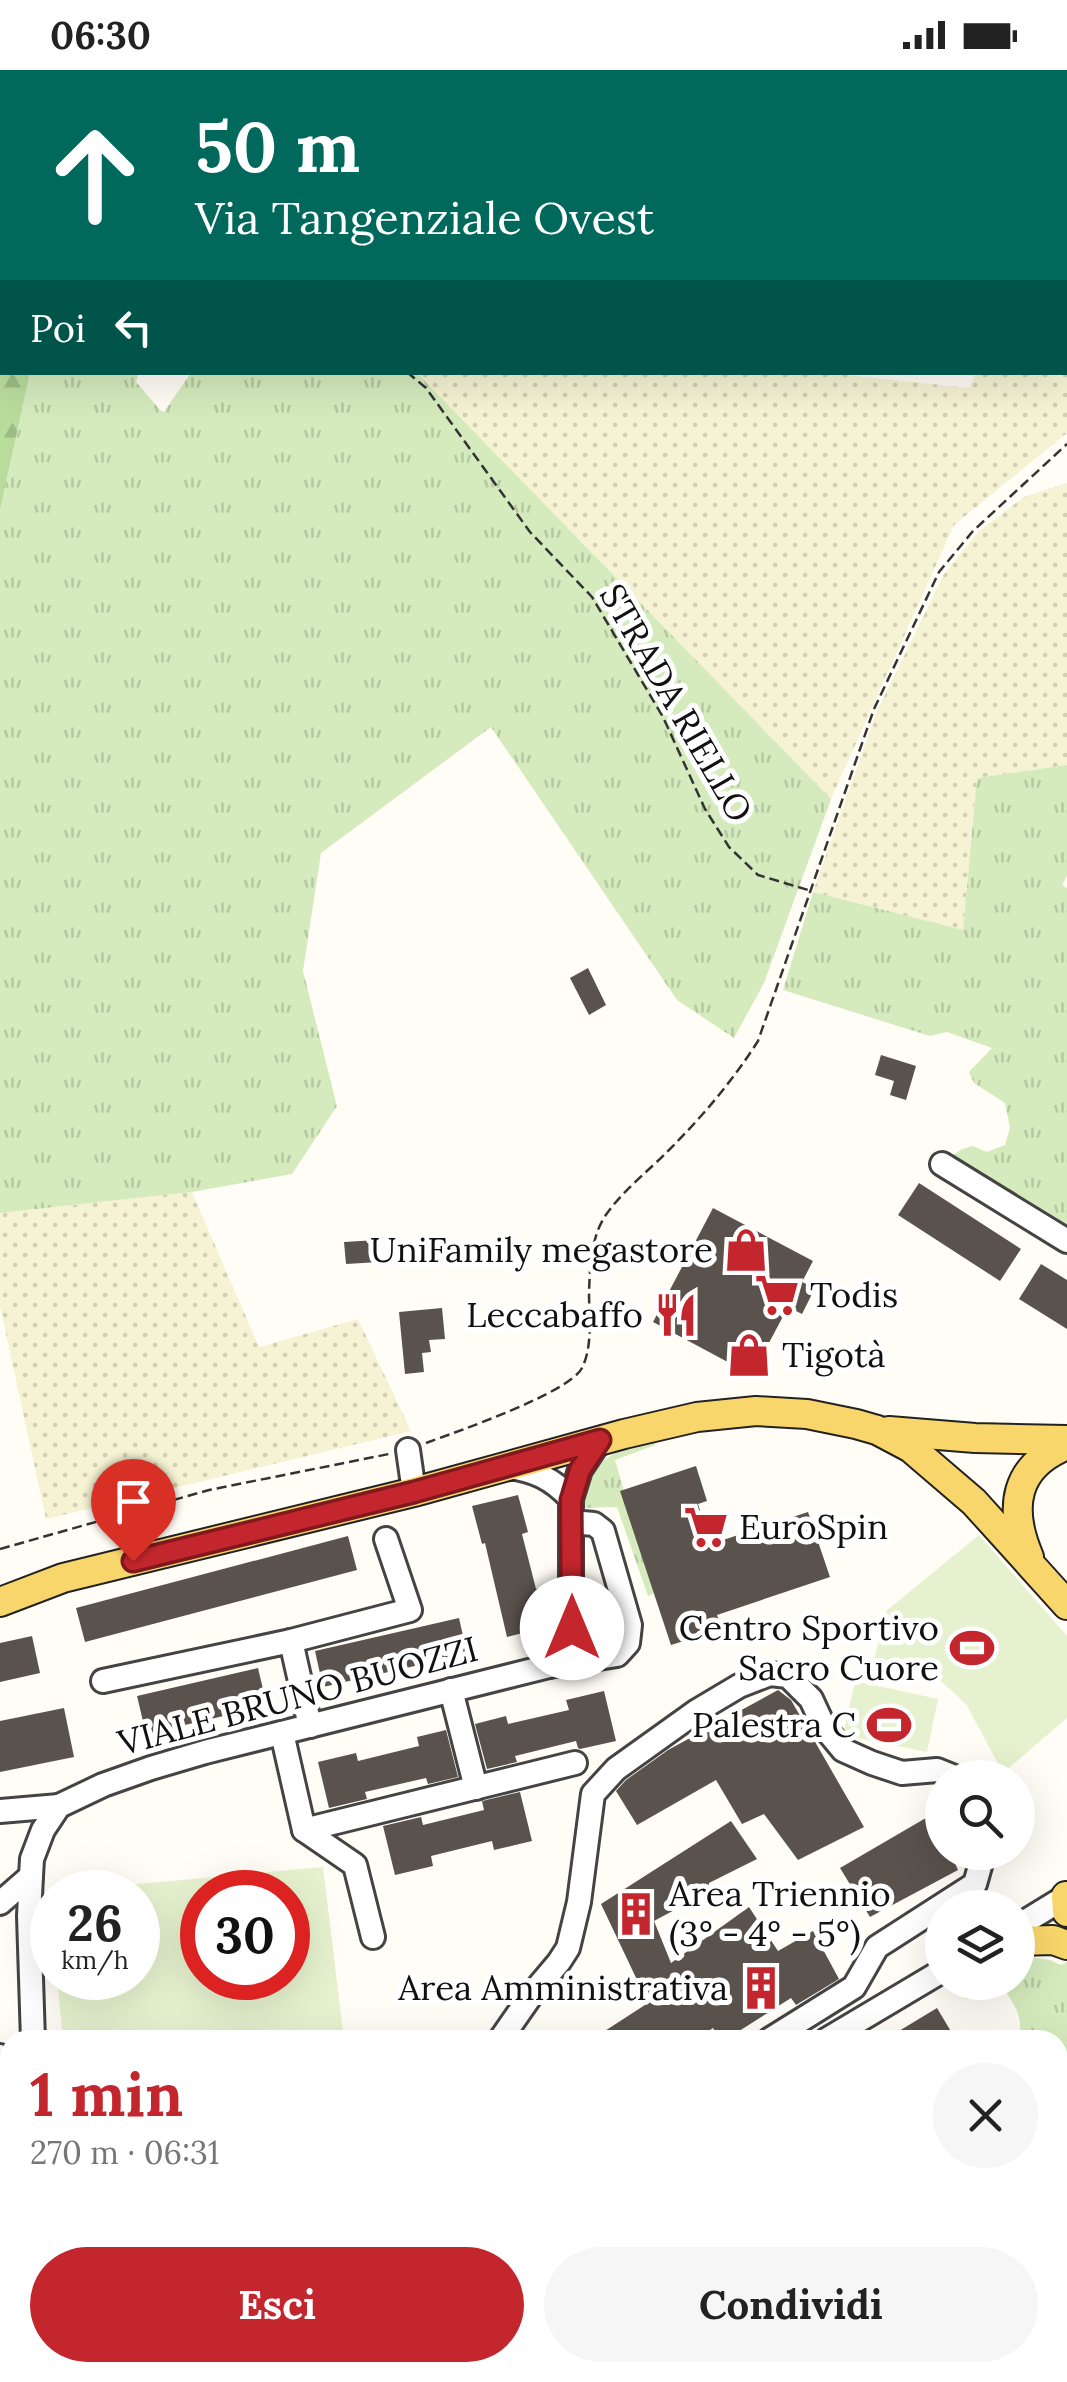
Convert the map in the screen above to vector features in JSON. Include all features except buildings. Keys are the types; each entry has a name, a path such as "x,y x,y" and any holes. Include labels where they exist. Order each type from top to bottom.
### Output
{"main road":[{"path":"0,1602 63,1578 414,1492 600,1440 697,1417 756,1412 807,1414 856,1424 912,1448 974,1502 1067,1605"},
{"path":"877,1430 1067,1442"},
{"path":"1031,1563 1019,1519 1021,1484 1038,1462 1067,1442"},
{"path":"1067,1896 1067,1912"},
{"path":"1035,1941 1054,1940 1067,1945"}],"street":[{"path":"942,1164 1067,1241"},
{"path":"549,1666 564,1652 571,1637 571,1511 580,1470 600,1440"},
{"path":"408,1450 414,1492"},
{"path":"506,1466 544,1477 571,1511"},
{"name":"VIALE BRUNO BUOZZI","path":"0,1811 60,1806 102,1784 282,1732 549,1666 616,1655 628,1643 630,1625 603,1531 571,1511"},
{"path":"104,1681 291,1641 410,1610 386,1539"},
{"path":"291,1641 310,1726"},
{"path":"507,2030 568,1948 579,1902 594,1794 616,1770 697,1711 738,1686 770,1674 788,1676 811,1699 824,1726 843,1750 902,1774 925,1771"},
{"path":"451,1690 476,1788"},
{"path":"282,1732 304,1830 355,1865 373,1937"},
{"path":"304,1830 575,1763"},
{"path":"31,1870 43,1830 60,1806"},
{"path":"785,2030 854,1988 878,1946 976,1884 980,1870"},
{"path":"0,1903 30,1876"},
{"path":"1035,1916 1067,1896"},
{"path":"849,2030 925,1982"},
{"path":"32,2000 33,2030"}],"path":[{"name":"STRADA RIELLO","path":"411,375 426,388 530,532 592,597 663,717 706,810 729,847 758,875 810,890"},
{"path":"0,1549 209,1490 408,1450 500,1416 573,1379 582,1367 589,1340 594,1239 607,1212 694,1124 738,1072 758,1041 874,710 940,572 974,531 1067,444"}],"shaded area":[{"path":"418,375 845,375 969,388 975,375 1067,375 1067,433 954,525 831,799"},
{"path":"1067,483 1067,765 977,778 963,931 813,892 877,711 944,574 979,531 1024,497"},
{"path":"192,1192 259,1347 358,1319 411,1431 46,1519 0,1306 0,1213"}],"green space":[{"path":"0,375 30,375 0,510"},
{"path":"30,375 138,375 136,382 163,413 190,375 419,375 831,799 764,983 734,1038 677,1000 491,727 321,853 303,971 337,1106 292,1174 192,1192 0,1213 0,510"},
{"path":"1067,765 1067,876 1062,885 1067,888 1067,1231 949,1158 973,1146 987,1152 1005,1145 1010,1128 1005,1103 974,1083 969,1072 992,1048 947,1032 930,1036 783,990 813,892 963,930 977,778"},
{"path":"654,1439 655,1445 615,1460 654,1593 648,1596 617,1507 584,1508 584,1493 588,1480 604,1460"},
{"name":"Centro Sportivo Sacro Cuore","path":"979,1535 1067,1636 1067,1718 1018,1760 996,1760 966,1704 932,1673 874,1661 886,1611"},
{"name":"Palestra C","path":"855,1681 938,1699 927,1752 843,1735"},
{"path":"323,1867 343,2030 62,2030 59,2000 160,2000 160,1882 180,1880 180,2000 310,2000 310,1870 290,1870"},
{"path":"1035,1958 1061,1965 1067,1962 1067,2030 1020,2030 1011,2000 1035,2000"}],"place":[{"name":"UniFamily megastore","path":"746,1250"},
{"name":"Todis","path":"777,1295"},
{"name":"Leccabaffo","path":"676,1315"},
{"name":"Tigotà","path":"749,1355"},
{"name":"EuroSpin","path":"706,1527"},
{"name":"Centro Sportivo Sacro Cuore","path":"972,1648"},
{"name":"Palestra C","path":"889,1725"},
{"name":"Area Triennio (3° - 4° - 5°)","path":"636,1914"},
{"name":"Area Amministrativa","path":"761,1988"}],"route":[{"path":"133,1561 414,1492 600,1440 580,1470 571,1500 572,1628"}]}
